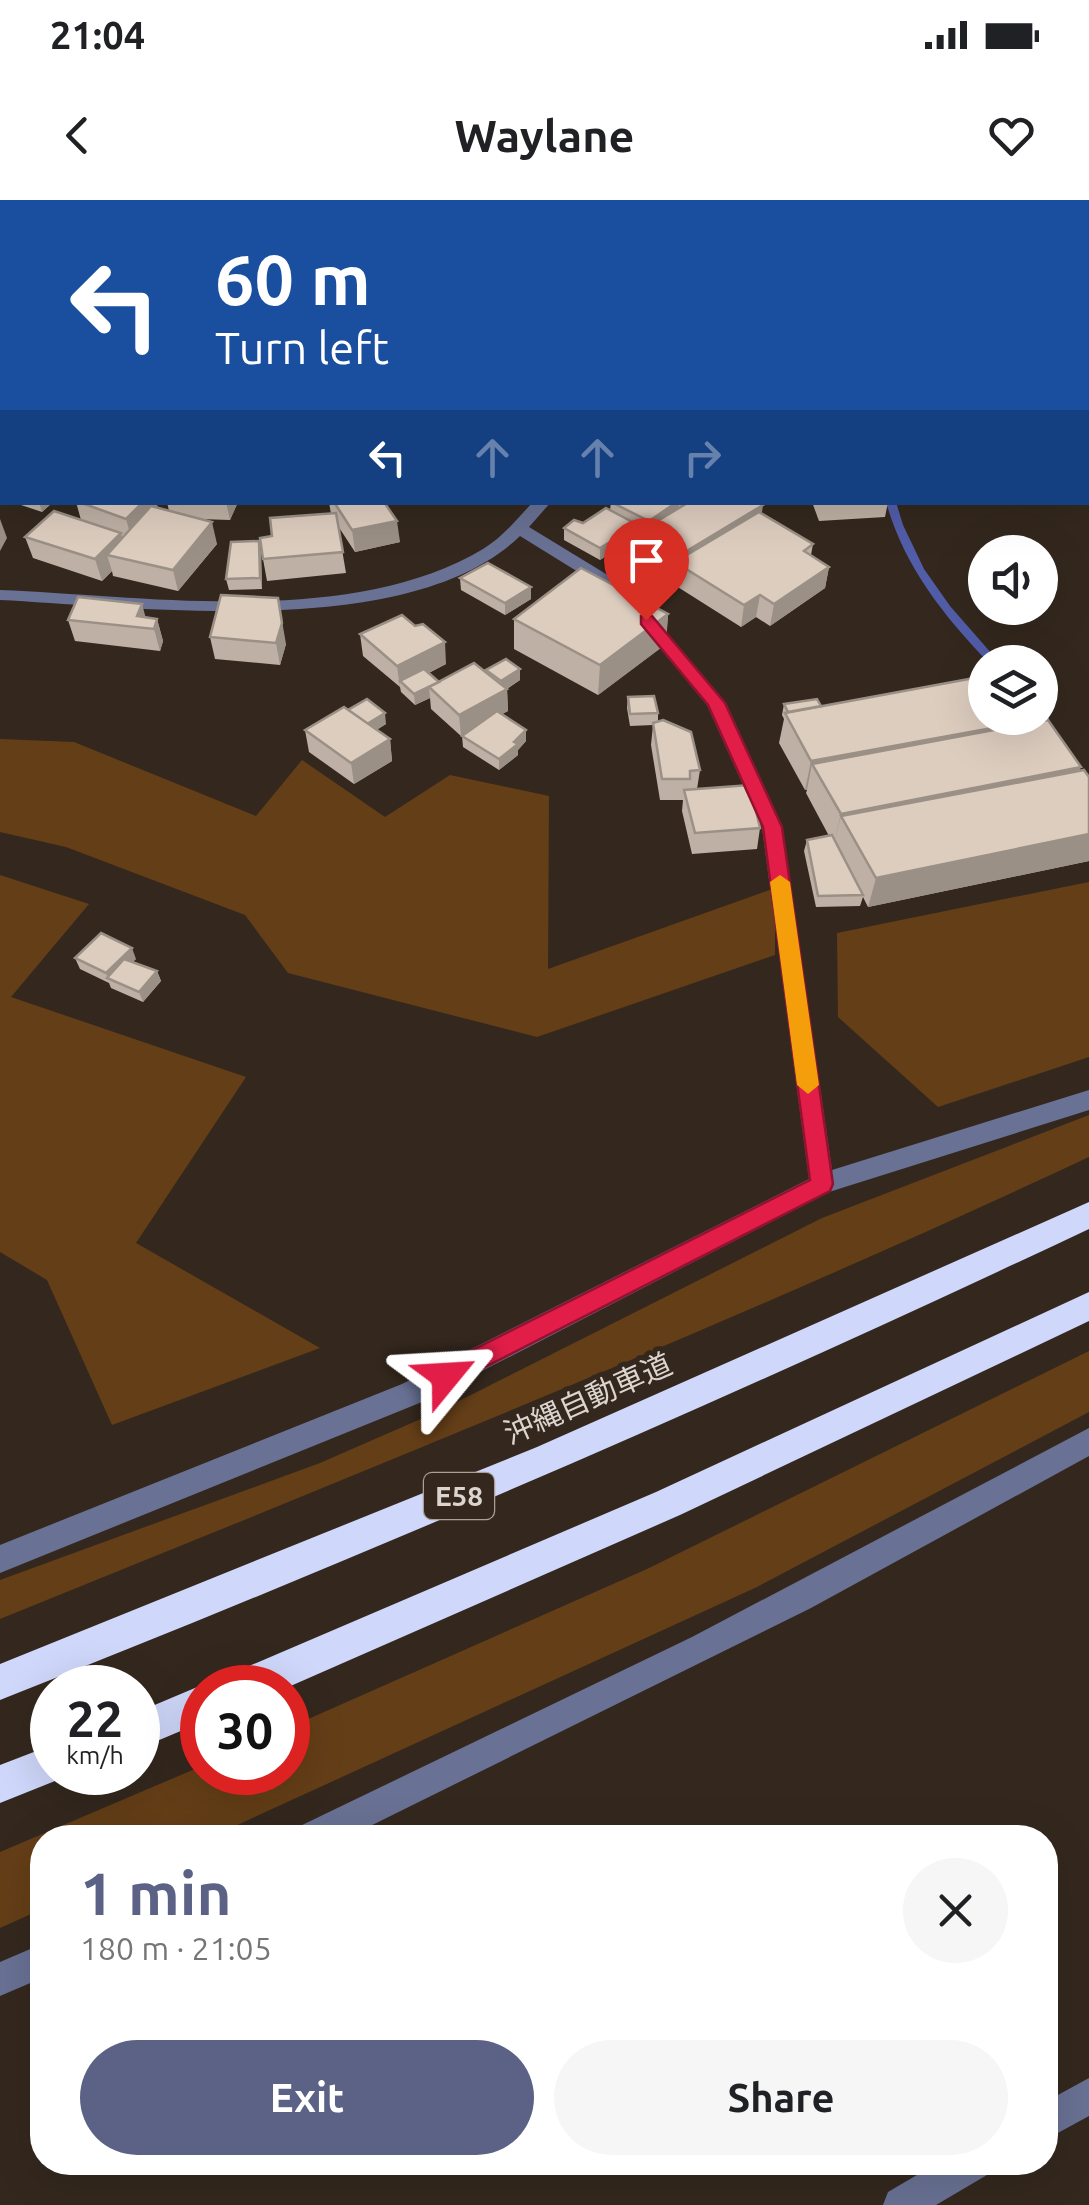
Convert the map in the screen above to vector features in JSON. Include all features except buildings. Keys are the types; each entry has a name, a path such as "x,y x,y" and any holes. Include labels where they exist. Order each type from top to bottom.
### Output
{"highway":[{"name":"沖縄自動車道","path":"0,1682 466,1492 912,1298 1089,1215"},
{"path":"294,1665 540,1561 968,1366 1089,1306"},
{"path":"0,1784 30,1772"}],"street":[{"path":"0,594 307,605 417,585 490,552 540,505"},
{"path":"518,527 624,592 716,703 772,827 822,1184"},
{"path":"0,1559 412,1394 822,1184 1089,1100"},
{"path":"337,1825 496,1750 928,1534 1089,1441"},
{"path":"0,1979 30,1966"},
{"path":"1058,2114 1089,2096"},
{"path":"901,2205 952,2175"}],"shaded area":[{"path":"0,739 74,742 256,816 302,760 385,817 450,775 549,796 548,969 775,888 775,955 537,1037 288,973 245,915 66,847 0,832"},
{"path":"0,875 89,904 11,997 246,1077 136,1243 320,1348 112,1425 47,1280 0,1252"},
{"path":"1089,882 1089,1057 938,1107 838,1017 837,933"},
{"path":"1089,1115 1089,1157 684,1338 0,1619 0,1580 320,1463 439,1411 822,1218"},
{"path":"1089,1351 1089,1412 757,1587 310,1792 310,1718 647,1569"},
{"path":"180,1775 180,1795 303,1795 237,1825 63,1825 134,1795 160,1795 160,1784"},
{"path":"30,1839 30,1914 0,1928 0,1852"}],"waterway":[{"path":"892,505 918,569 978,645"}],"slow traffic":[{"path":"780,882 808,1085"}],"route":[{"path":"446,1376 822,1184 772,827 716,703 646,620"}]}
